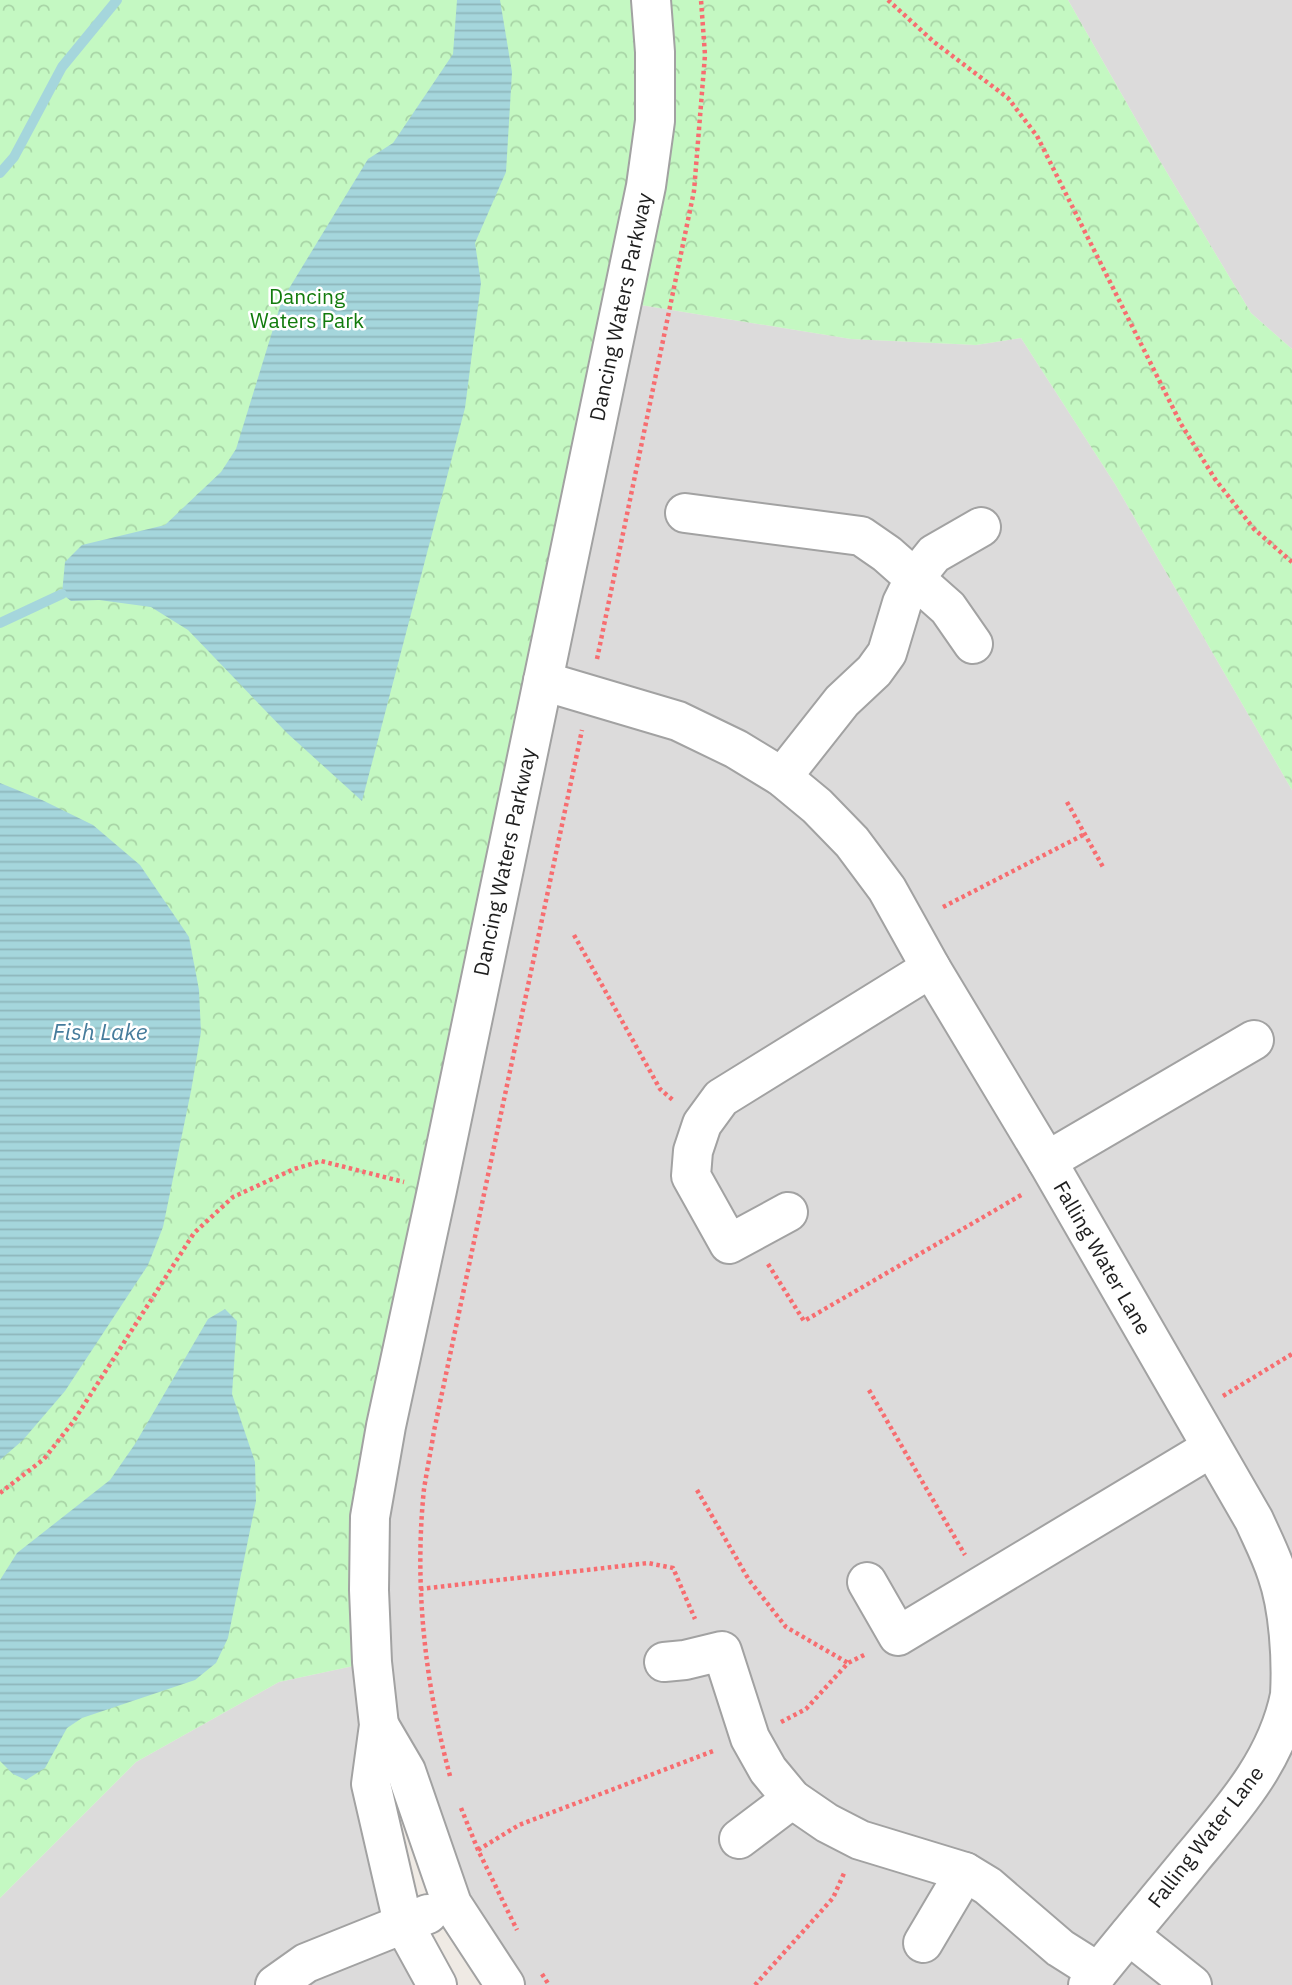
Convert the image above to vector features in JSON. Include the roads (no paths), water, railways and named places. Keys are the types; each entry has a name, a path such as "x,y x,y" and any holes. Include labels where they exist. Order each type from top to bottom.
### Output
{"street":[{"name":"Dancing Waters Parkway","path":"437,1985 403,1923 371,1784 379,1725 372,1662 370,1517 386,1426 646,186 655,121 655,52 651,0"},
{"path":"685,513 862,537 887,554 948,608 973,644"},
{"path":"782,777 842,701 874,671 887,653 902,603 914,579 934,554 981,527"},
{"name":"Falling Water Lane","path":"543,681 678,721 736,749 782,777 817,806 852,842 887,889 1051,1169 1254,1520 1277,1573 1290,1611 1292,1661 1290,1694 1277,1739 1260,1771 1236,1805 1093,1979"},
{"path":"788,1212 729,1244 691,1176 693,1151 702,1124 721,1098 931,968"},
{"path":"1051,1169 1254,1040"},
{"path":"867,1582 898,1636 1212,1448"},
{"path":"664,1662 722,1651 750,1738 768,1770 792,1799 827,1823 860,1840 965,1872 988,1886 1093,1979"},
{"name":"Dancing Waters Parkway","path":"379,1725 406,1771 452,1904 505,1985"},
{"path":"739,1839 792,1799"},
{"path":"923,1943 965,1872"},
{"path":"275,1985 306,1963 452,1904"},
{"path":"1129,1935 1192,1985"}],"water":[{"path":"457,0 500,0 512,72 506,172 475,243 481,283 465,408 362,801 287,733 188,630 151,607 99,600 71,601 62,594 65,562 82,545 165,525 221,472 236,449 282,300 368,159 393,143 453,54"},
{"name":"Fish Lake","path":"0,783 93,825 140,865 189,937 199,990 201,1032 163,1227 148,1265 65,1391 23,1440 0,1460"},
{"path":"225,1309 237,1321 232,1394 255,1462 256,1501 228,1638 216,1663 195,1680 82,1718 67,1728 45,1768 26,1780 13,1774 0,1761 0,1580 17,1553 110,1480 135,1444 208,1319"}],"waterway":[{"path":"0,173 14,157 62,67 117,0"},
{"path":"0,623 62,594"}],"park label":[{"name":"Dancing Waters Park","path":"307,309"}]}
